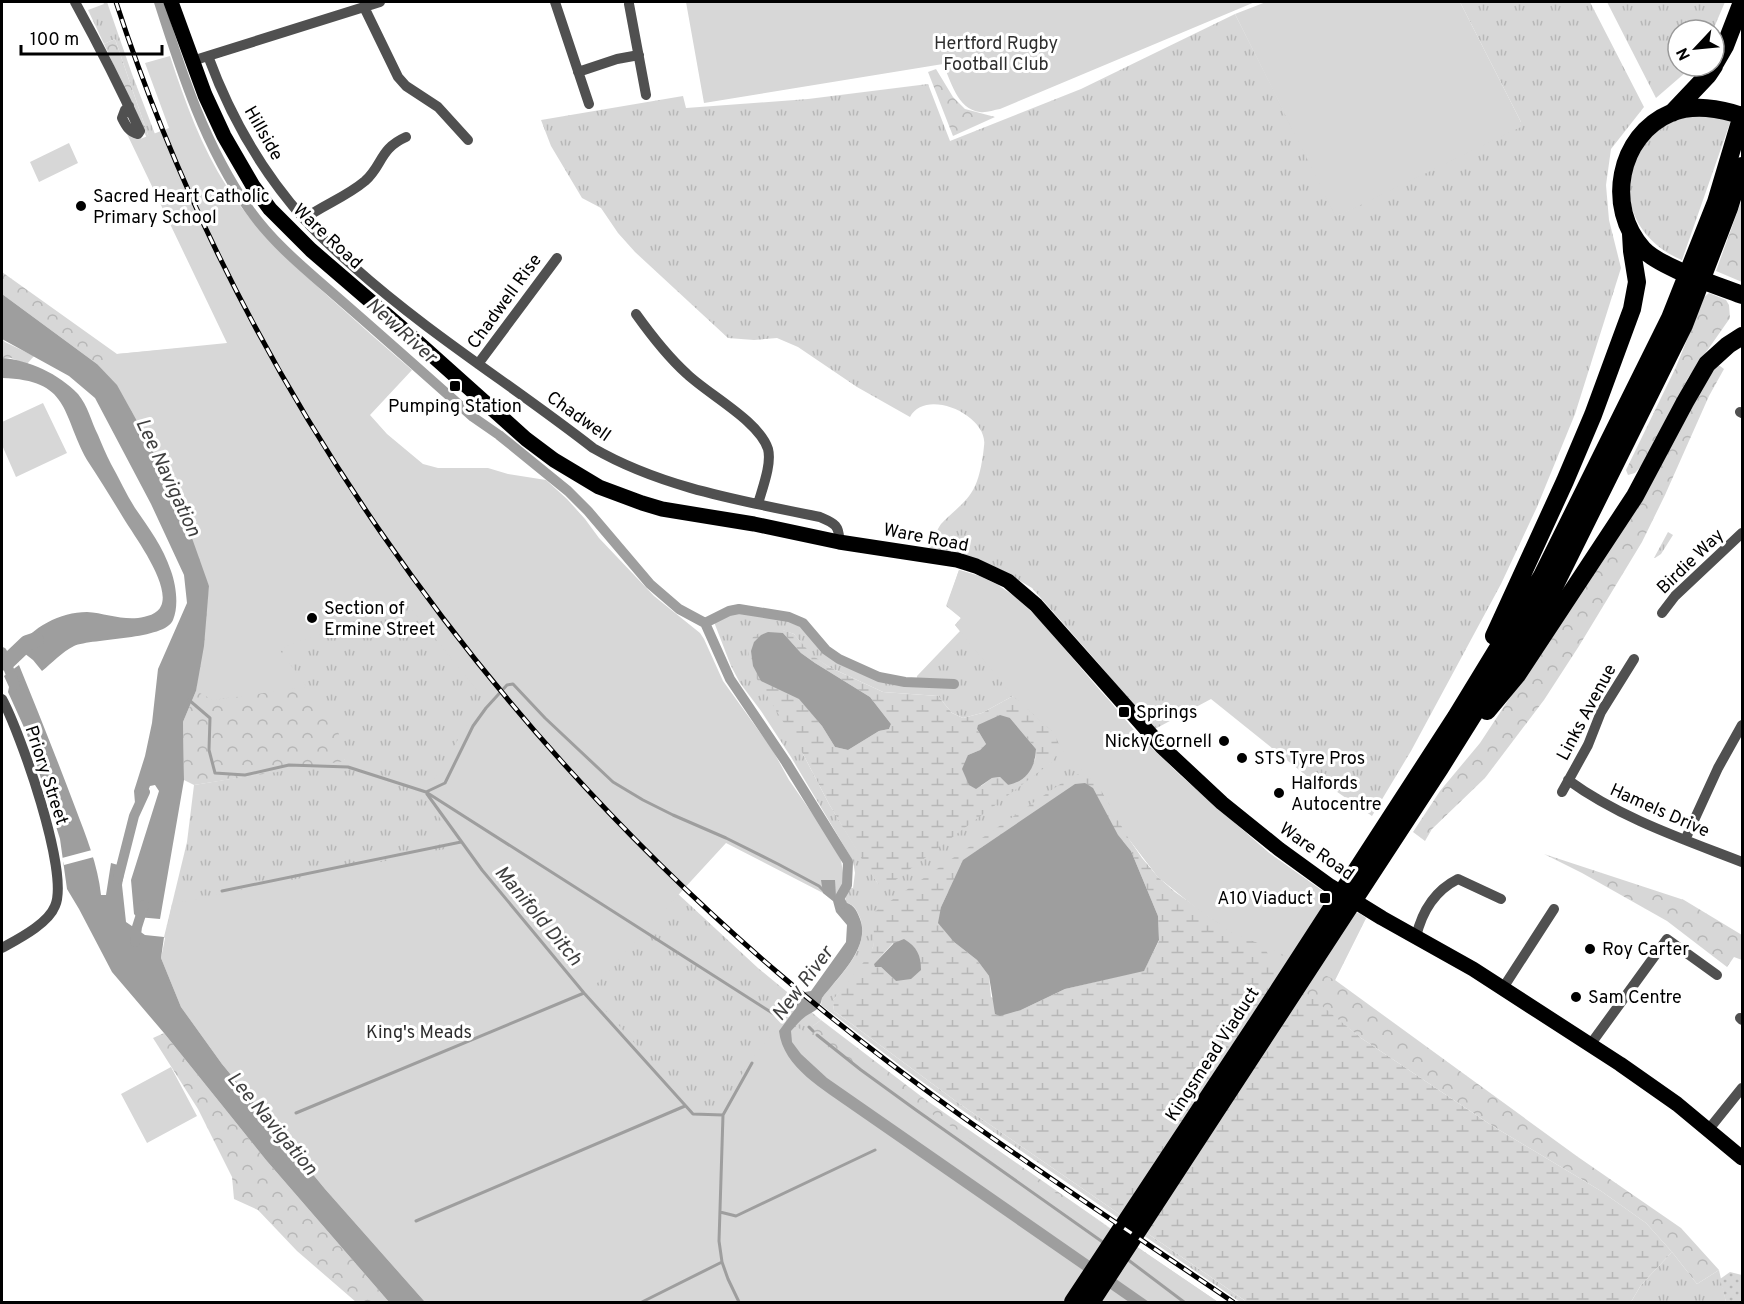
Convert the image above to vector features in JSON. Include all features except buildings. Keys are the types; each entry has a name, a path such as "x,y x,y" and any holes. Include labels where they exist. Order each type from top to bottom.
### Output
{"highway":[{"path":"1726,43 1742,2"},
{"path":"1672,113 1705,78"},
{"path":"1390,831 1542,576 1670,318 1716,202 1739,114 1704,108 1672,113 1658,120 1640,136 1626,160 1621,186 1622,200 1631,234 1638,282 1632,309 1593,415 1565,481 1456,717"},
{"path":"1440,768 1561,572 1684,325 1743,165"},
{"path":"1631,234 1649,254 1677,269 1743,295"},
{"path":"1390,831 1517,675 1635,496 1707,364 1728,345 1743,336"},
{"name":"Kingsmead Viaduct","path":"1073,1302 1390,831"},
{"name":"Kingsmead Viaduct","path":"1091,1302 1390,831"}],"main road":[{"name":"Ware Road","path":"171,2 205,96 237,161 277,216 311,250 526,439 554,460 599,487 642,503 839,542 957,560 1008,581 1036,605 1162,747 1222,803 1279,849 1330,886 1503,988 1590,1045 1650,1085 1709,1129 1743,1158"}],"street":[{"path":"75,2 129,106"},
{"path":"192,61 380,2"},
{"path":"555,2 588,104"},
{"path":"629,3 646,95"},
{"path":"364,7 398,77 406,86 438,107 468,140"},
{"path":"578,72 617,59 639,55"},
{"name":"Hillside","path":"208,56 250,146 304,219 329,244"},
{"path":"304,219 366,180 386,150 406,137"},
{"name":"Chadwell","path":"329,244 400,307 612,459 701,491 820,517 834,523 840,532 839,542"},
{"name":"Chadwell Rise","path":"478,364 556,258"},
{"path":"636,314 680,368 750,424 765,442 769,452 769,464 758,504"},
{"name":"Birdie Way","path":"1662,613 1675,596 1743,532"},
{"name":"Links Avenue","path":"1562,792 1588,745 1601,712 1634,659"},
{"name":"Priory Street","path":"2,699 24,751 39,797 57,863 58,892 53,912 33,929 2,948"},
{"path":"1685,840 1718,768 1743,725"},
{"name":"Hamels Drive","path":"1568,780 1595,799 1629,817 1743,862"},
{"path":"1416,937 1426,907 1434,897 1458,879 1501,899"},
{"path":"1503,988 1554,909"},
{"path":"1590,1045 1667,939 1717,975"},
{"path":"1709,1129 1743,1088"}],"green space":[{"name":"King's Meads","path":"103,2 107,2 155,134 663,880 758,968 821,1020 813,1026 1218,1302 425,1302 164,937 187,842 194,785 345,760 213,700 238,347 148,135 115,39 104,44 88,10 104,4"},
{"name":"Hertford Rugby Football Club","path":"686,2 1255,2 1000,109 982,112 972,110 960,100 943,64 704,103"},
{"path":"1266,2 1460,2 1521,122 1521,127 1336,217 1235,14"},
{"path":"1460,2 1590,2 1644,107 1611,149 1606,185 1609,220 1621,268 1575,414 1537,507 1501,584 1411,751 1372,816 1330,787 1308,777 1211,699 1153,730 1032,588 1000,569 957,554 929,549 941,524 968,497 977,482 984,446 983,435 977,425 955,409 942,405 918,408 910,417 857,387 798,347 777,338 754,340 728,338 635,252 618,233 601,208 582,198 551,146 541,120 683,96 686,108 808,99 928,84 950,141 1081,89 1235,14 1337,216 1521,122"},
{"path":"1607,2 1725,2 1718,18 1666,18 1666,78 1679,78 1656,98"},
{"path":"115,39 148,135 170,184 166,180 104,44"},
{"name":"King's Meads","path":"170,56 201,140 227,187 249,218 287,259 412,370 370,415 387,434 423,464 438,468 488,468 508,474 546,480 567,499 599,538 654,596 700,633 723,681 772,749 789,780 825,832 841,860 843,888 833,901 823,893 726,843 589,992 695,1111 720,1112 749,1062 779,1026 797,1027 1100,1222 1218,1302 425,1302 325,1189 222,1064 181,1007 161,958 172,904 460,846 424,796 483,698 406,602 279,649 307,687 213,700 196,691 204,645 209,586 187,524 148,441 117,385 97,364 117,354 227,343 127,134 140,139 169,128 145,63"},
{"path":"936,69 953,97 965,109 995,117 953,136 928,72"},
{"path":"1699,115 1731,120 1682,260 1653,242 1643,230 1630,202 1629,186 1632,170 1645,143 1657,131 1674,121"},
{"path":"69,143 78,163 39,182 30,162"},
{"path":"1742,199 1742,282 1716,271"},
{"path":"2,272 117,354 227,344 237,340 213,700 307,687 336,722 345,761 194,785 184,780 183,722 196,691 209,586 97,364 2,294"},
{"path":"1709,293 1726,300 1729,305 1730,318 1688,378 1643,464 1635,473 1628,475 1626,470 1676,367 1704,297"},
{"path":"2,339 34,356 27,364 11,358 2,358"},
{"path":"1715,365 1724,369 1709,396 1665,495 1642,542 1579,646 1544,700 1485,778 1432,829 1425,841 1413,832 1440,791 1480,743 1562,618"},
{"path":"43,403 67,453 16,477 2,445 2,422"},
{"path":"1668,532 1673,535 1661,554 1654,558"},
{"path":"959,570 998,585 1108,699 1138,735 1182,777 1269,853 1331,897 1282,973 1158,877 1129,839 874,913 873,947 861,968 833,1000 834,1011 957,1102 1247,1302 1240,1302 956,1106 821,1005 822,998 852,961 861,940 862,929 859,915 853,906 845,902 847,887 853,888 855,873 853,861 791,757 740,683 714,622 728,615 741,613 762,614 789,621 802,628 825,654 846,665 886,683 916,685 917,676 960,631 955,625 961,618 946,606","holes":["782,630 794,634 812,656 829,667 883,692 938,696 952,713 963,718 982,713 1013,696 1051,762 878,884 829,804 803,754"]},
{"path":"959,570 998,585 1017,598 1041,621 1138,735 1182,777 1269,853 1331,897 1366,918 1335,980 1261,944 1234,934 1196,908 1158,877 1129,839 1097,783 1084,773 1061,748 1054,733 1013,696 955,625 961,618 947,606"},
{"path":"765,629 783,630 794,634 812,655 829,667 883,692 938,696 952,713 963,718 982,713 1013,696 1054,733 1061,748 1052,762 889,885 878,884 755,676 748,660 753,637","holes":["783,633 801,653 870,697 891,724 889,729 879,731 848,750 835,747 822,726 799,698 761,681","1010,718 1036,749 1035,760 1008,785 1000,777 992,778 981,786 968,755 980,750 986,744 977,729"]},
{"path":"1084,773 1097,783 1129,839 1158,877 1175,892 1234,934 1261,944 1282,973 1361,1038 1491,1125 1601,1191 1646,1223 1672,1252 1641,1285 1631,1302 1247,1302 957,1102 834,1011 833,1000 867,958 873,947 873,913 1072,776","holes":["1085,783 1118,835 1131,851 1158,916 1159,941 1144,970 1065,989 1021,1010 991,997 989,976 977,960 954,942 941,907 963,860 1075,784","893,943 896,981 881,967 874,964"]},
{"path":"1544,854 1684,900 1742,935 1742,960 1734,957 1727,967 1667,921"},
{"path":"1359,913 1366,918 1335,980 1578,1157 1681,1228 1719,1270 1697,1284 1646,1223 1601,1191 1491,1125 1361,1038 1303,992"},
{"path":"821,1020 926,1100 1113,1230 803,1033"},
{"path":"164,1033 266,1160 389,1302 356,1302 297,1251 258,1210 234,1199 232,1177 198,1109 153,1038"},
{"path":"171,1067 197,1116 147,1143 121,1094"},
{"path":"1672,1252 1697,1284 1719,1270 1726,1302 1631,1302 1641,1285"},
{"path":"1730,1272 1742,1275 1742,1302 1726,1302 1720,1279"}],"shaded area":[{"path":"2,294 97,364 117,385 148,441 187,524 209,586 204,646 196,691 183,722 184,780 160,919 137,917 134,914 131,880 159,791 155,785 150,786 142,805 135,803 134,791 152,723 158,669 187,603 184,575 151,504 95,398 69,376 2,339"},
{"path":"2,358 43,369 62,380 78,394 126,492 155,538 171,571 176,602 173,620 167,627 143,635 74,646 42,671 24,653 19,654 17,650 30,634 57,618 87,612 125,618 145,617 159,609 163,597 157,574 87,460 60,402 52,392 40,385 24,380 2,378"},
{"path":"768,632 783,633 801,653 870,697 891,724 889,729 879,731 848,750 835,747 822,726 799,699 761,681 753,666 751,651 754,642"},
{"path":"19,665 87,840 101,895 106,895 111,863 125,867 122,885 126,922 145,935 164,937 161,958 181,1007 222,1064 325,1189 425,1302 389,1302 266,1160 112,972 67,889 60,839 27,734 8,692 9,687 4,676"},
{"path":"1000,715 1010,718 1036,749 1034,762 1029,773 1015,783 1008,785 1000,777 992,778 976,789 969,785 962,769 968,755 980,750 986,744 977,729 978,725"},
{"path":"1085,783 1093,788 1118,835 1131,851 1158,916 1159,940 1144,971 1065,989 1021,1010 1000,1016 995,1014 989,976 977,960 954,942 938,923 941,907 963,860 1075,784"},
{"path":"131,815 138,818 125,856 120,853"},
{"path":"821,880 835,880 836,897 839,892 843,894 841,901 855,909 860,919 861,940 851,961 822,998 818,1008 791,1031 792,1042 801,1054 827,1078 1149,1302 1129,1302 830,1094 807,1077 788,1056 779,1031 796,1008 797,1001 805,992 811,991 846,942 847,925 836,912 833,901 823,893"},
{"path":"904,939 917,952 921,970 911,979 896,981 881,967 875,967 874,964 894,943"}],"pier":[{"path":"92,850 94,857 64,865 62,858"}],"waterway":[{"name":"New River","path":"159,2 186,83 207,135 233,185 268,233 301,266 473,417 568,491 650,584 679,609 705,623 730,679 786,762 848,862 847,885 839,899 842,904"},
{"name":"New River","path":"705,623 729,611 739,609 789,617 803,623 826,650 839,659 879,677 905,682 954,684"},
{"path":"6,663 27,643 36,640"},
{"path":"2,652 15,685"},
{"path":"426,792 445,783 473,726 507,685 513,684 545,718 613,782 673,815 778,864 819,886 825,892"},
{"path":"189,700 210,718 209,750 215,773 245,775 289,765 348,767 426,792 777,1016"},
{"path":"118,879 134,816 145,792"},
{"name":"Manifold Ditch","path":"427,794 482,870 584,993 693,1114 723,1115 719,1241 722,1262 739,1302"},
{"path":"222,891 461,842"},
{"name":"Lee Navigation","path":"135,942 144,905"},
{"path":"296,1113 584,993"},
{"path":"809,1027 813,1031"},
{"path":"817,1035 916,1110 1104,1243"},
{"path":"723,1115 752,1063"},
{"path":"416,1221 685,1106"},
{"path":"720,1212 736,1216 875,1150"},
{"path":"1127,1259 1184,1302"},
{"path":"642,1302 722,1262"}],"railway":[{"path":"116,2 167,141 229,276 300,406 380,531 469,651 565,765 668,872 777,972 831,1017 943,1103 1233,1302"}],"place":[{"name":"Sacred Heart Catholic Primary School","path":"81,206"},
{"name":"Pumping Station","path":"455,386"},
{"name":"Section of Ermine Street","path":"312,618"},
{"name":"Springs","path":"1124,712"},
{"name":"Nicky Cornell","path":"1224,741"},
{"name":"STS Tyre Pros","path":"1242,758"},
{"name":"Halfords Autocentre","path":"1279,793"},
{"name":"A10 Viaduct","path":"1325,898"},
{"name":"Roy Carter","path":"1590,949"},
{"name":"Sam Centre","path":"1576,997"}]}
